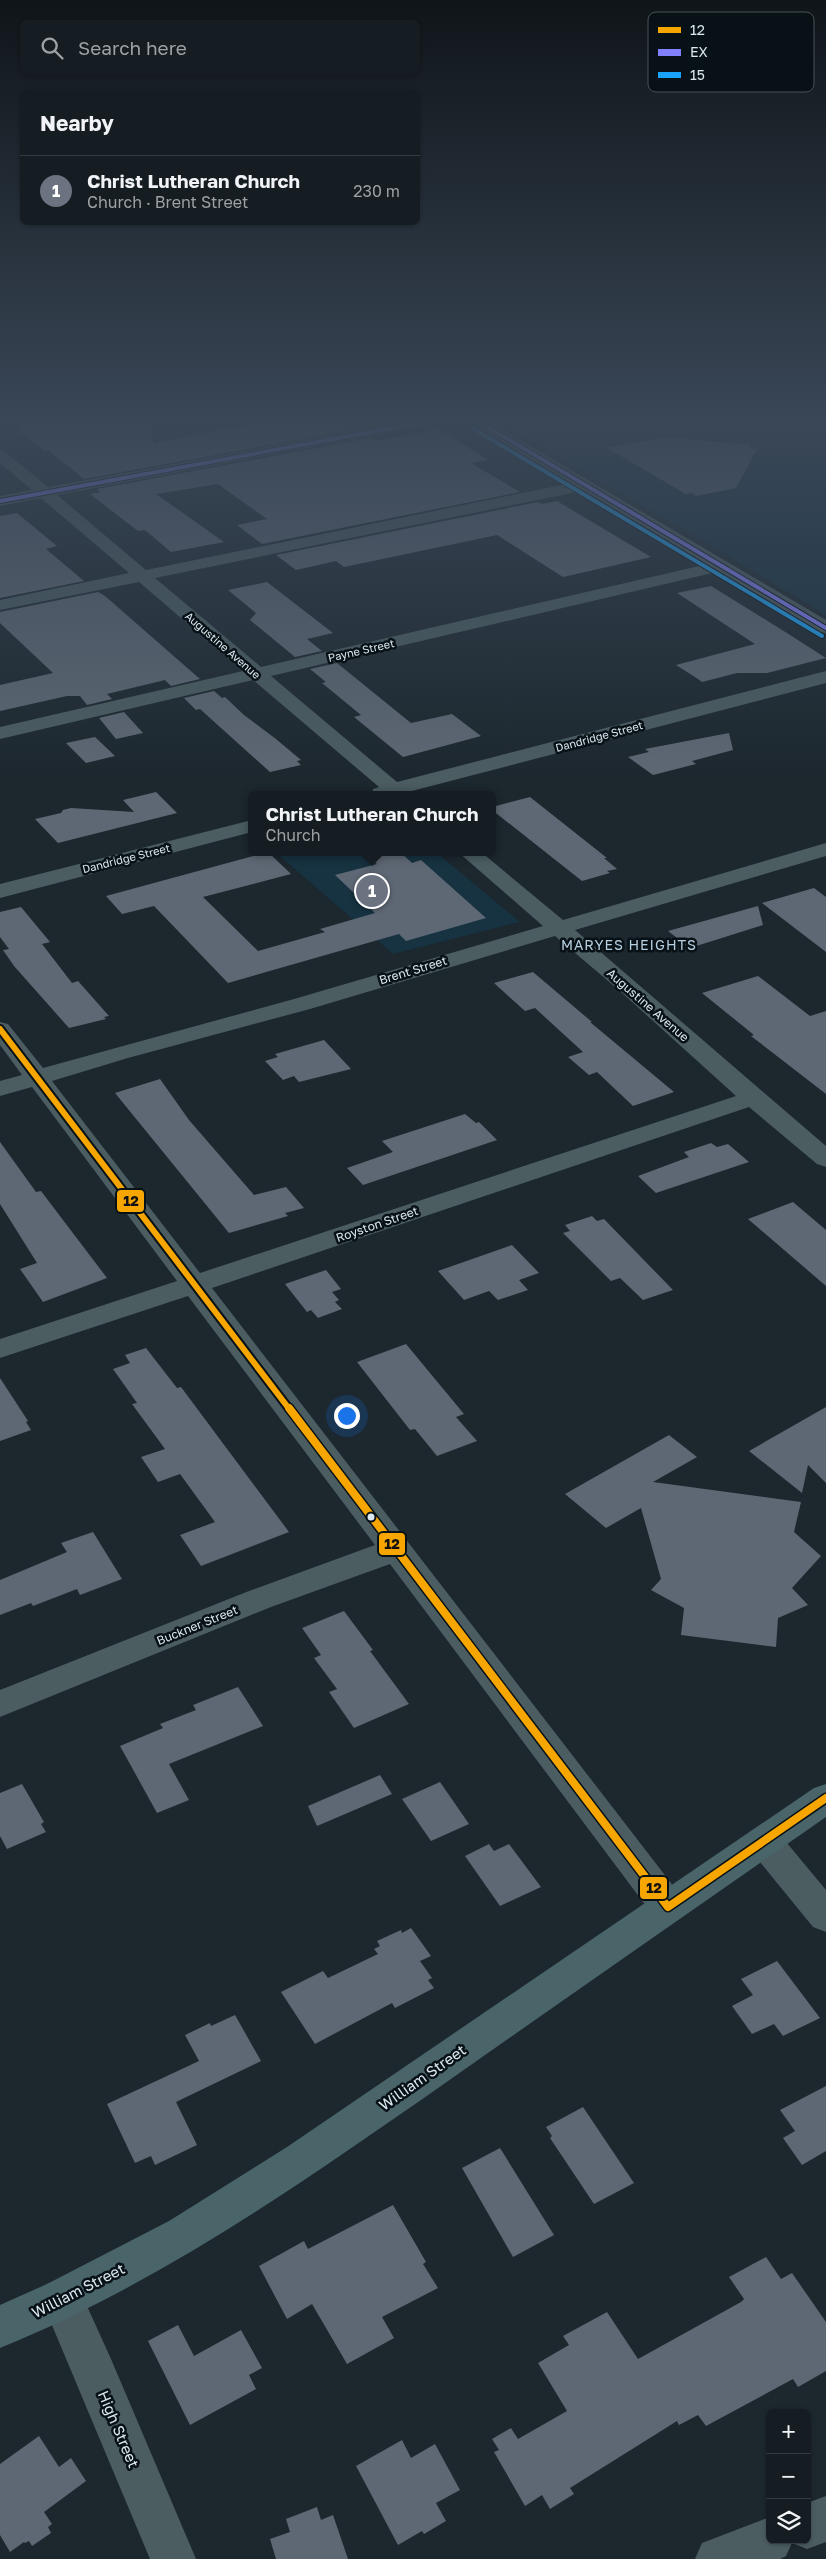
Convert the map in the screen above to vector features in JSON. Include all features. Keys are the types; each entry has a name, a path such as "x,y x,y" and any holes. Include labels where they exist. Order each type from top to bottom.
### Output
{"main road":[{"name":"William Street","path":"0,2327 62,2300 184,2235 302,2160 826,1798"}],"street":[{"name":"Augustine Avenue","path":"99,539 396,791"},
{"path":"0,606 320,539"},
{"path":"677,539 826,628"},
{"name":"Payne Street","path":"0,733 721,566"},
{"name":"Dandridge Street","path":"401,791 826,677"},
{"name":"Dandridge Street","path":"0,891 248,827"},
{"name":"Brent Street","path":"0,1089 119,1053 302,1004 557,927 825,850"},
{"name":"Augustine Avenue","path":"473,856 628,986 753,1098 826,1159"},
{"path":"0,1029 668,1907"},
{"name":"Royston Street","path":"0,1349 753,1098"},
{"name":"Buckner Street","path":"0,1704 260,1599 396,1550"},
{"path":"764,1841 826,1916"},
{"name":"High Street","path":"62,2300 93,2367 173,2559"},
{"path":"811,2525 826,2519"},
{"path":"718,2559 766,2541"}],"shaded area":[{"path":"700,539 826,539 826,615"},
{"path":"280,856 441,856 520,922 393,954"}],"building":[{"path":"0,539 49,539 57,546 46,549 84,581 0,598"},
{"path":"156,539 220,539 224,542 171,552"},
{"path":"256,539 285,539 262,544"},
{"path":"353,539 476,539 344,567 336,561 296,570 276,555"},
{"path":"504,539 621,539 651,557 563,577"},
{"path":"267,582 333,633 307,639 322,651 295,657 250,620 256,613 228,590"},
{"path":"711,586 826,658 767,673 737,673 702,682 676,665 755,644 677,593"},
{"path":"98,592 200,679 171,686 165,680 107,694 112,699 87,705 80,696 67,696 0,711 0,685 53,673 0,623 0,612"},
{"path":"337,663 411,723 452,714 481,736 403,757 354,717 361,715 322,683 326,682 310,669"},
{"path":"214,691 222,698 225,697 244,715 301,760 297,761 301,765 270,772 200,709 196,710 184,698"},
{"path":"124,712 143,733 116,739 99,718"},
{"path":"729,733 733,750 692,761 696,764 653,775 628,757 649,752 645,749"},
{"path":"95,737 115,756 86,763 66,743"},
{"path":"156,792 177,813 58,843 35,819 61,813 63,810 71,808 134,812 123,800"},
{"path":"530,797 607,858 604,858 617,869 607,871 610,873 582,881 496,813 496,806"},
{"path":"253,856 272,856 291,874 203,897 258,951 325,932 320,929 375,913 335,875 377,864 368,856 404,856 412,863 421,860 486,918 406,941 399,934 228,983 154,906 122,914 106,896"},
{"path":"814,888 826,897 826,952 762,903"},
{"path":"758,906 763,925 690,948 668,931"},
{"path":"21,907 50,942 42,944 72,983 78,981 109,1016 104,1017 106,1019 69,1028 14,966 3,950 9,949 0,937 0,912"},
{"path":"533,972 674,1092 633,1106 597,1072 589,1075 568,1057 583,1052 535,1008 525,1011 494,983"},
{"path":"758,976 810,1016 826,1011 826,1094 751,1036 754,1035 702,993"},
{"path":"324,1040 351,1069 299,1082 294,1076 283,1080 265,1061 278,1057 275,1054"},
{"path":"160,1079 189,1120 254,1195 286,1187 304,1208 285,1213 288,1216 229,1233 115,1093"},
{"path":"465,1114 476,1123 479,1122 497,1140 363,1185 347,1168 393,1152 382,1141"},
{"path":"0,1142 36,1192 41,1191 107,1278 43,1302 20,1269 37,1263 0,1204"},
{"path":"711,1143 717,1147 728,1144 749,1162 656,1193 638,1176 689,1157 684,1152"},
{"path":"793,1202 826,1230 826,1286 748,1219"},
{"path":"592,1216 597,1221 604,1219 673,1290 643,1300 620,1278 611,1281 563,1233 570,1231 565,1225"},
{"path":"512,1245 539,1273 519,1280 528,1290 498,1300 489,1291 464,1300 438,1271"},
{"path":"326,1270 341,1289 332,1292 339,1300 335,1302 342,1309 318,1318 311,1310 307,1312 285,1284"},
{"path":"406,1344 464,1414 456,1417 477,1441 437,1456 415,1429 410,1430 357,1362"},
{"path":"146,1348 177,1388 181,1387 289,1532 201,1566 180,1535 215,1522 180,1474 158,1482 141,1457 165,1449 132,1404 137,1403 113,1369 130,1363 125,1355"},
{"path":"0,1378 28,1421 26,1422 31,1430 0,1441"},
{"path":"826,1407 826,1483 808,1465 802,1493 749,1451"},
{"path":"669,1435 697,1457 653,1482 801,1502 794,1532 821,1556 792,1588 808,1605 778,1618 776,1647 681,1635 684,1608 651,1590 661,1579 641,1508 606,1528 565,1494"},
{"path":"93,1532 122,1579 80,1595 77,1589 33,1606 31,1603 0,1615 0,1580 67,1552 61,1543"},
{"path":"344,1611 373,1650 370,1651 409,1704 354,1728 329,1692 337,1689 314,1658 321,1655 302,1628"},
{"path":"238,1687 263,1726 169,1764 189,1800 157,1813 120,1746 163,1728 160,1724 196,1710 193,1705"},
{"path":"380,1775 392,1794 317,1826 308,1806"},
{"path":"440,1782 469,1824 431,1841 402,1799"},
{"path":"22,1784 44,1822 41,1824 46,1832 7,1849 0,1836 0,1793"},
{"path":"489,1844 494,1851 509,1844 541,1887 500,1906 465,1856"},
{"path":"411,1928 431,1956 420,1961 432,1978 428,1980 434,1988 395,2008 392,2003 315,2044 281,1992 323,1971 328,1978 378,1954 374,1949 380,1946 377,1941 401,1930 402,1933"},
{"path":"777,1961 820,2018 783,2036 774,2024 752,2034 732,2006 753,1995 741,1979"},
{"path":"235,2015 261,2061 176,2102 197,2145 155,2165 151,2156 135,2163 107,2104 199,2061 185,2035 210,2023 211,2026"},
{"path":"826,2086 826,2151 802,2165 783,2138 795,2131 780,2110"},
{"path":"583,2107 634,2183 594,2204 550,2138 552,2136 546,2127"},
{"path":"500,2148 554,2235 513,2257 462,2168"},
{"path":"393,2205 426,2262 423,2264 438,2288 382,2317 394,2338 347,2364 312,2304 287,2319 259,2266 304,2241 308,2249"},
{"path":"766,2257 781,2279 792,2273 826,2322 826,2371 798,2387 793,2379 706,2426 698,2415 679,2425 677,2421 570,2488 574,2494 550,2509 542,2495 525,2506 494,2452 499,2450 492,2439 511,2428 518,2439 567,2411 538,2363 569,2345 563,2336 607,2312 638,2359 741,2302 744,2299 729,2277"},
{"path":"178,2325 194,2356 241,2330 262,2368 249,2375 256,2389 190,2425 148,2341"},
{"path":"39,2436 59,2467 71,2458 86,2481 44,2512 52,2524 48,2527 51,2533 32,2546 29,2541 24,2542 10,2552 0,2535 0,2464"},
{"path":"402,2440 411,2458 435,2444 460,2490 436,2503 446,2521 424,2534 422,2531 398,2545 356,2466"},
{"path":"317,2507 321,2520 333,2515 348,2559 276,2559 270,2539 290,2532 286,2519"}],"transit line":[{"name":"15","path":"659,539 822,636"},
{"name":"EX","path":"677,539 826,628"},
{"name":"12","path":"0,1029 668,1907 826,1798"}],"place":[{"name":"Christ Lutheran Church","path":"372,891"}],"district":[{"name":"MARYES HEIGHTS","path":"629,944"}]}
